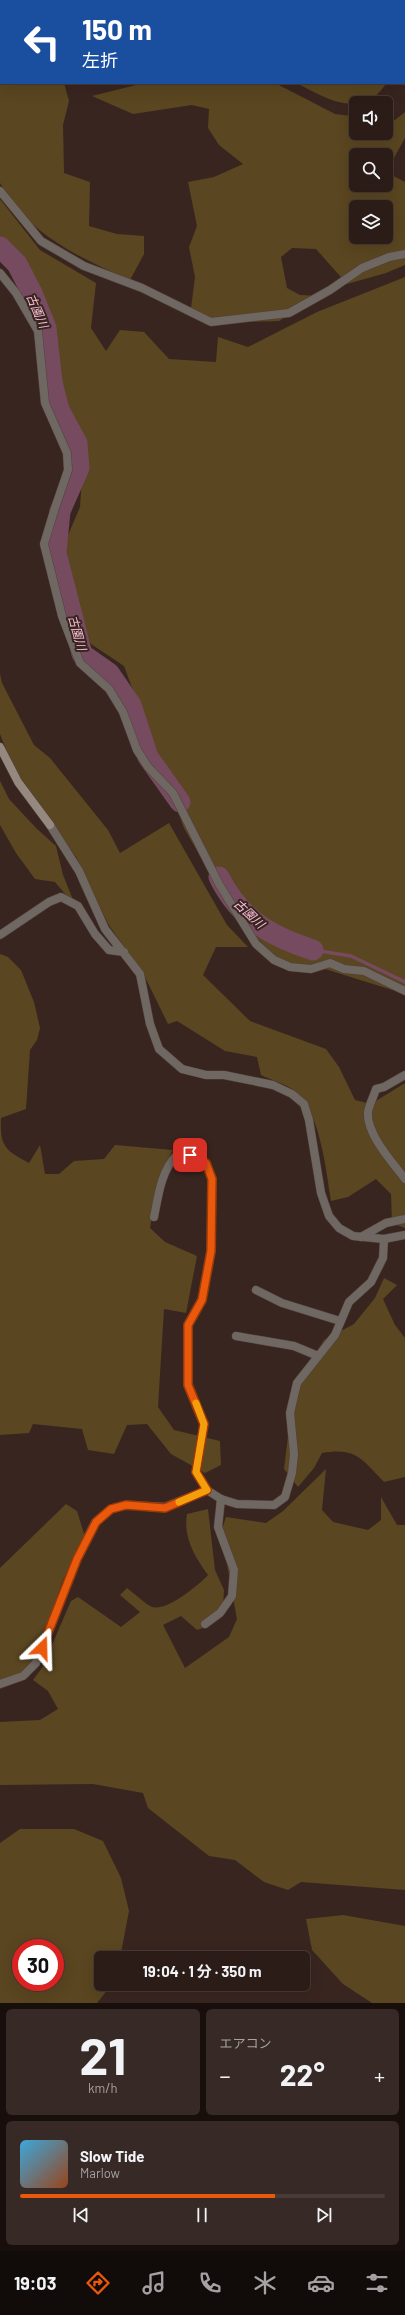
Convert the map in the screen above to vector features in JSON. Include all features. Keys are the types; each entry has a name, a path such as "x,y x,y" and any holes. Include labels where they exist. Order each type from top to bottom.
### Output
{"street":[{"path":"0,190 41,241 84,266 142,288 211,322 290,313 330,290 362,268 389,257 405,254"},
{"path":"0,274 16,293 38,331 45,403 67,453 68,470 44,544 62,616 80,663 109,689 123,712 137,750 148,767 173,793 219,884 256,944 274,960 290,967 310,969 330,964 344,969 364,971 405,991"},
{"path":"0,747 18,782 50,825 79,871 105,929 140,974 150,1024 159,1049 182,1069 206,1075 224,1075 274,1085 292,1094 304,1104 309,1120 321,1193 329,1216 339,1228 353,1236 384,1239 405,1235"},
{"path":"0,935 49,902 62,897 78,906 95,934 109,950 124,952"},
{"path":"405,1075 384,1087 376,1089 368,1112 368,1123 373,1134 405,1180"},
{"path":"154,1217 158,1192 171,1161 176,1156 190,1155 199,1158 206,1163 212,1179 211,1251 202,1300 188,1325 188,1385 204,1424 196,1472 207,1490 221,1499 237,1504 259,1506 274,1505 285,1497 292,1473 294,1454 290,1413 292,1396 297,1383 335,1335 349,1302 371,1282 383,1258 384,1239"},
{"path":"360,1237 386,1223 405,1219"},
{"path":"256,1290 282,1302 340,1321"},
{"path":"236,1336 294,1346 318,1356"},
{"path":"0,1684 23,1676 36,1663 77,1559 96,1522 111,1509 126,1505 165,1508 207,1490"},
{"path":"205,1624 220,1613 232,1596 234,1570 218,1527 221,1499"}],"shaded area":[{"path":"0,84 64,84 69,101 63,125 64,173 90,182 89,226 117,234 144,236 144,254 130,280 92,263 56,242 39,230 11,201 0,183"},
{"path":"140,84 277,84 335,114 349,116 349,140 393,140 393,121 405,112 405,138 393,159 393,148 349,148 349,192 393,192 393,176 405,182 405,265 386,273 347,284 316,249 292,248 281,257 287,288 300,295 320,296 279,321 221,323 191,308 195,277 189,247 197,226 188,182 214,177 243,164 219,145 208,128 209,109 192,105 133,114 92,96"},
{"path":"298,84 386,84 375,96 349,96 349,103 335,101"},
{"path":"0,199 40,250 96,283 91,328 106,351 120,330 144,332 169,359 216,362 218,337 248,347 317,312 405,277 405,994 325,969 298,968 276,958 233,913 184,828 124,666 91,644 74,604 63,547 80,507 83,463 52,397 41,319 25,285 0,250"},
{"path":"0,674 2,683 34,745 50,758 108,830 120,853 169,823 227,925 248,947 216,947 203,975 250,1021 326,1049 339,1067 355,1100 371,1104 405,1083 405,1228 392,1223 391,1194 376,1179 348,1197 331,1201 320,1140 309,1110 302,1098 292,1089 261,1075 257,1057 225,1051 177,1021 168,1024 144,975 108,924 76,857 13,767 0,734"},
{"path":"0,781 9,799 37,829 56,846 63,875 76,907 55,882 35,879 16,853 0,825"},
{"path":"0,954 8,957 21,970 34,1002 40,1028 37,1040 30,1050 26,1109 1,1118 1,1135 5,1146 14,1154 29,1163 40,1145 45,1174 59,1174 74,1161 104,1159 115,1145 173,1150 159,1178 150,1228 165,1242 197,1256 186,1313 164,1309 158,1407 174,1430 220,1441 221,1465 205,1473 171,1454 147,1424 127,1425 114,1454 88,1450 82,1429 33,1424 29,1433 0,1435"},
{"path":"384,1278 397,1285 383,1299 395,1325 405,1338 405,1477 384,1482 364,1461 351,1453 322,1453 314,1468 298,1487 284,1469 290,1420 299,1382 324,1340 354,1324 375,1298"},
{"path":"326,1469 322,1510 333,1522 368,1530 381,1520 381,1497 397,1525 405,1525 405,1890 301,1882 288,1890 264,1882 235,1860 209,1856 148,1808 143,1793 93,1784 0,1785 0,1722 40,1720 58,1709 48,1691 33,1680 42,1668 71,1601 78,1597 121,1627 140,1612 120,1595 127,1588 152,1607 165,1606 182,1597 208,1575 191,1547 188,1539 186,1523 187,1514 208,1509 215,1570 224,1590 223,1607 211,1625 197,1630 181,1616 163,1625 185,1668 229,1637 237,1619 221,1532 226,1517 266,1523 283,1511"},
{"path":"66,1504 77,1511 85,1537 64,1578 42,1641 34,1657 25,1671 14,1682 0,1689 0,1568"},
{"path":"20,1829 74,1829 103,1841 121,1878 129,1911 121,1951 94,1951 94,1991 106,1991 97,2003 0,2003 0,1843"},
{"path":"343,1915 405,1926 405,2003 372,2003 343,1984 312,1950 306,1919"}],"waterway":[{"name":"古園川","path":"0,247 17,264 32,293 46,328 52,382 59,410 77,443 79,468 60,511 56,553 82,654 109,673 131,705 148,757 180,802"},
{"name":"古園川","path":"219,877 227,892 236,904 258,924 283,939 313,950"},
{"path":"313,950 351,956 405,982"}],"slow traffic":[{"path":"179,1502 207,1490 196,1472 204,1424 196,1403"}],"route":[{"path":"42,1648 77,1559 96,1522 111,1509 126,1505 165,1508 207,1490 196,1472 204,1424 188,1385 188,1325 202,1300 211,1251 212,1179 206,1163 199,1158 190,1155"}]}
